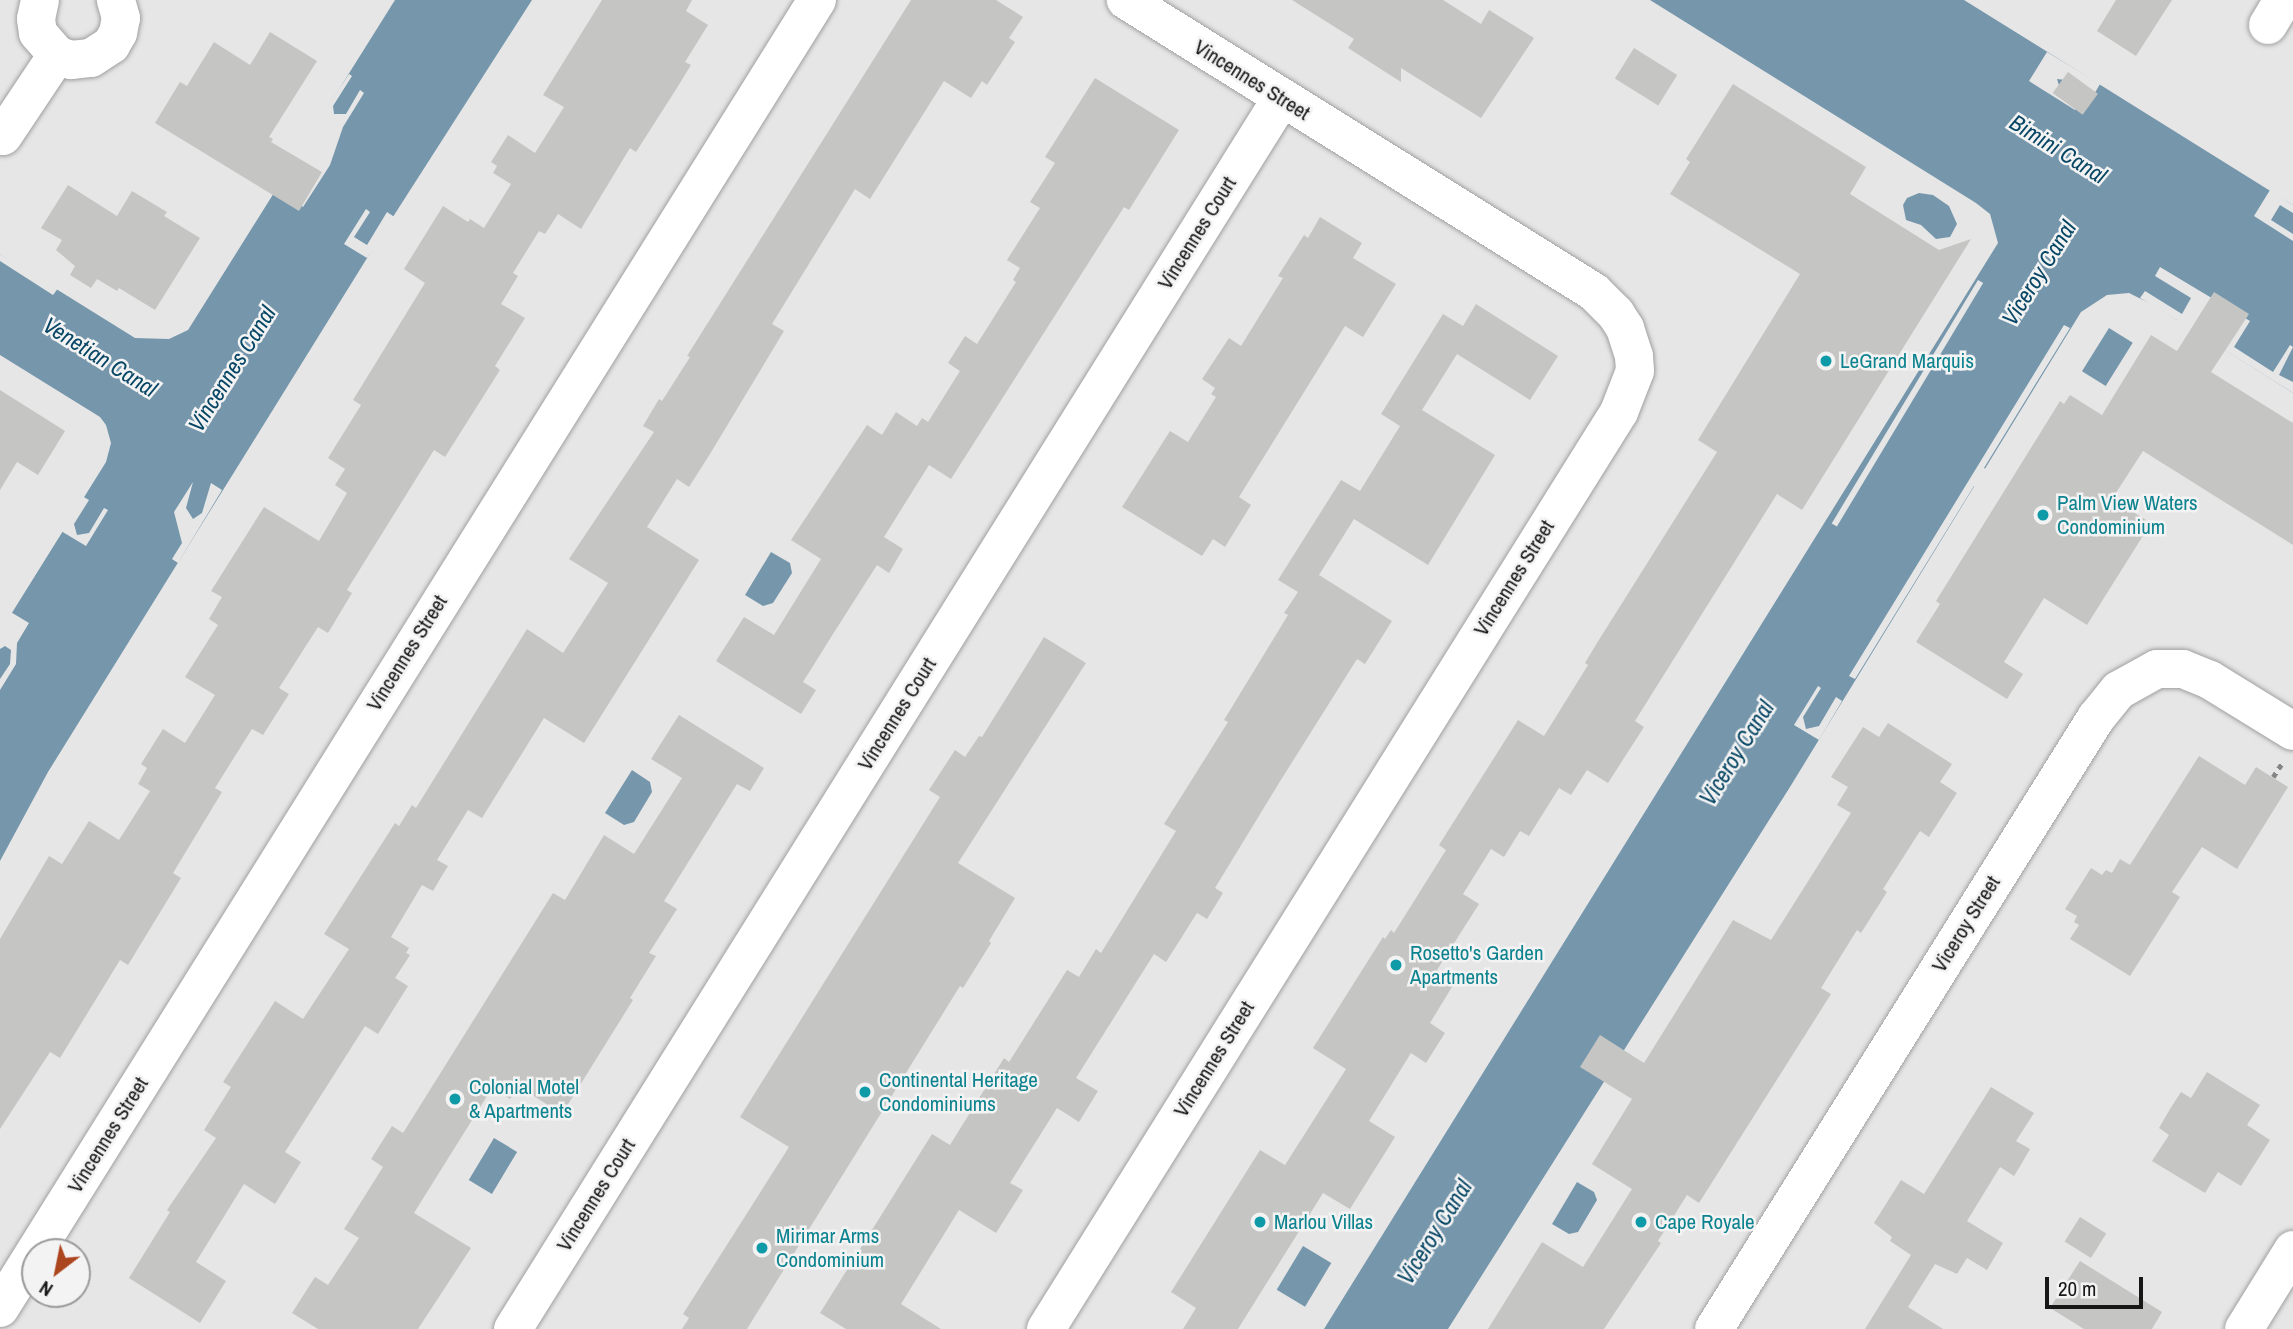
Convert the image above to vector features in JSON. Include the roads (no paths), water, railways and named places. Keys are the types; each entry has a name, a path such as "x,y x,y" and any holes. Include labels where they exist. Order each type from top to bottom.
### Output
{"street":[{"path":"40,0 36,19 38,33 57,55 71,60 86,60 100,55 111,45 118,33 121,18 116,0"},
{"name":"Vincennes Street","path":"0,1308 817,0"},
{"name":"Vincennes Street","path":"1046,1329 1614,420 1633,381 1634,356 1628,335 1616,314 1594,292 1126,0"},
{"path":"3,136 57,55"},
{"name":"Vincennes Court","path":"513,1329 1281,99"},
{"name":"Viceroy Street","path":"1714,1329 2096,718 2119,690 2157,669 2183,669 2210,680 2293,731"},
{"path":"2244,1329 2293,1250"},
{"path":"0,1317 19,1329"}],"water":[{"path":"395,0 532,0 382,234 48,772 0,861 0,632 106,462 111,443 106,425 100,417 0,355 0,254 135,338 169,339 188,330"},
{"path":"1650,0 1964,0 2293,205 2293,393 2155,306 2129,293 2107,295 2081,312 1790,787 1448,1329 1324,1329 1998,243 1990,214 1976,203"},
{"path":"1919,193 1933,195 1949,206 1957,224 1950,237 1936,239 1921,225 1906,220 1903,205 1907,198"},
{"path":"2109,328 2133,343 2106,386 2082,371"},
{"path":"771,552 790,563 792,573 773,603 763,606 745,595"},
{"path":"632,770 650,782 652,792 634,822 624,825 605,813"},
{"path":"494,1138 517,1152 492,1194 469,1180"},
{"path":"1577,1182 1594,1192 1597,1200 1578,1232 1569,1234 1552,1224"},
{"path":"1303,1246 1331,1263 1305,1307 1277,1290"}],"place":[{"name":"LeGrand Marquis","path":"1826,361"},
{"name":"Palm View Waters Condominium","path":"2043,515"},
{"name":"Rosetto's Garden Apartments","path":"1396,965"},
{"name":"Continental Heritage Condominiums","path":"865,1092"},
{"name":"Colonial Motel & Apartments","path":"455,1099"},
{"name":"Marlou Villas","path":"1260,1222"},
{"name":"Cape Royale","path":"1641,1222"},
{"name":"Mirimar Arms Condominium","path":"762,1248"}],"water label":[{"name":"Bimini Canal","path":"2058,149"},
{"name":"Viceroy Canal","path":"2039,273"},
{"name":"Venetian Canal","path":"100,357"},
{"name":"Vincennes Canal","path":"232,369"},
{"name":"Viceroy Canal","path":"1737,753"},
{"name":"Viceroy Canal","path":"1435,1232"}]}
